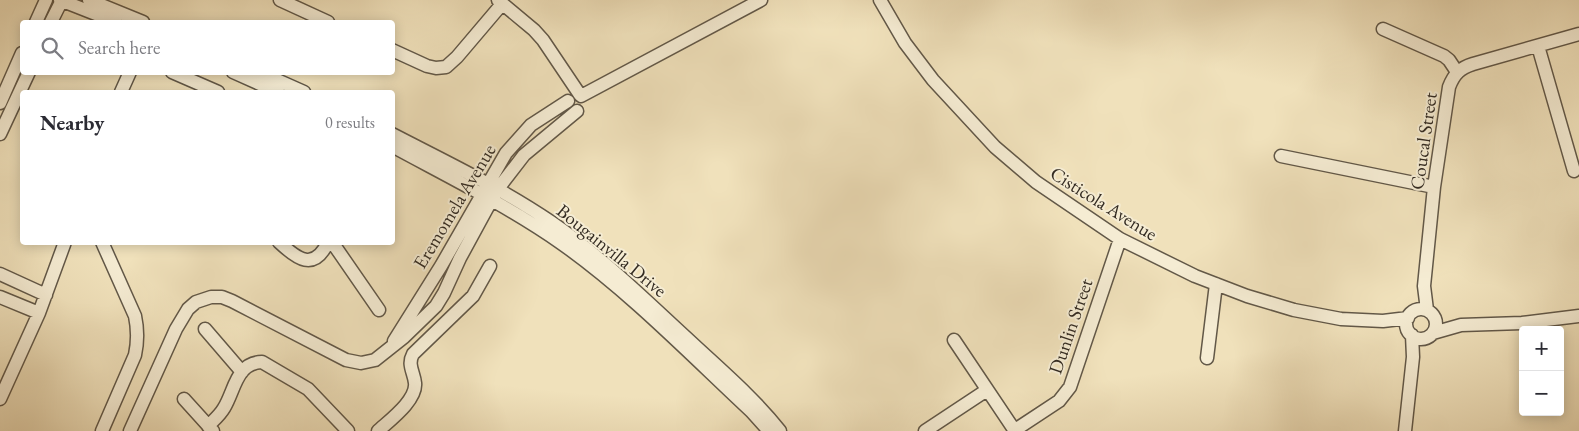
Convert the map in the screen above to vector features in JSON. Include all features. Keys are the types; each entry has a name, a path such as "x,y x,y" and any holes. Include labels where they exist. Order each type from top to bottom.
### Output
{"street":[{"path":"37,20 46,0"},
{"path":"53,20 61,0 111,20"},
{"path":"90,0 138,20"},
{"path":"280,0 324,20"},
{"name":"Eremomela Avenue","path":"130,431 176,329 188,309 204,299 212,297 232,301 338,356 355,362 375,360 413,329 441,300 506,153 531,125 761,0"},
{"name":"Cisticola Avenue","path":"880,0 905,43 933,80 995,147 1036,182 1120,239 1195,276 1294,310 1341,319 1383,321 1411,314"},
{"path":"395,51 427,66 436,68 446,67 457,57 500,2 534,30 543,40 566,74 577,101"},
{"path":"1383,29 1444,56 1457,72"},
{"name":"Coucal Street","path":"1430,313 1424,286 1434,187 1449,87 1453,78 1464,67 1579,34"},
{"path":"1538,46 1574,171"},
{"path":"0,104 20,58"},
{"path":"0,134 27,75"},
{"path":"122,90 129,75"},
{"path":"179,75 213,90"},
{"path":"240,75 274,90"},
{"path":"266,75 300,90"},
{"name":"Eremomela Avenue","path":"489,192 577,101"},
{"name":"Bougainvilla Drive","path":"395,136 489,192"},
{"path":"520,136 532,148"},
{"name":"Bougainvilla Drive","path":"395,147 551,222 588,250 624,287 734,389 769,431"},
{"path":"1281,156 1434,187"},
{"name":"Dunlin Street","path":"1015,431 1059,401 1070,387 1120,239"},
{"path":"0,399 39,313 64,245"},
{"path":"102,431 136,355 138,343 138,329 135,316 103,245"},
{"path":"282,245 298,259 307,261 314,259 328,245"},
{"path":"332,245 379,310"},
{"path":"378,431 413,396 416,384 410,362 413,354 473,296 490,266"},
{"path":"0,274 46,295"},
{"path":"1206,358 1216,284"},
{"name":"Coucal Street","path":"1411,314 1424,286"},
{"path":"0,297 39,313"},
{"path":"1405,431 1413,357 1410,333 1406,322 1411,314 1418,309 1461,325"},
{"path":"1413,357 1436,324 1430,313"},
{"path":"1410,333 1416,337 1461,325 1522,323 1579,316"},
{"name":"Cisticola Avenue","path":"1383,321 1410,333"},
{"path":"205,329 242,372"},
{"path":"954,340 1015,431"},
{"path":"184,399 211,428 224,409 234,384 242,372 254,362 262,362 308,389 348,431"},
{"name":"Bougainvilla Drive","path":"734,389 753,400 780,431"},
{"path":"925,431 987,390"}]}
